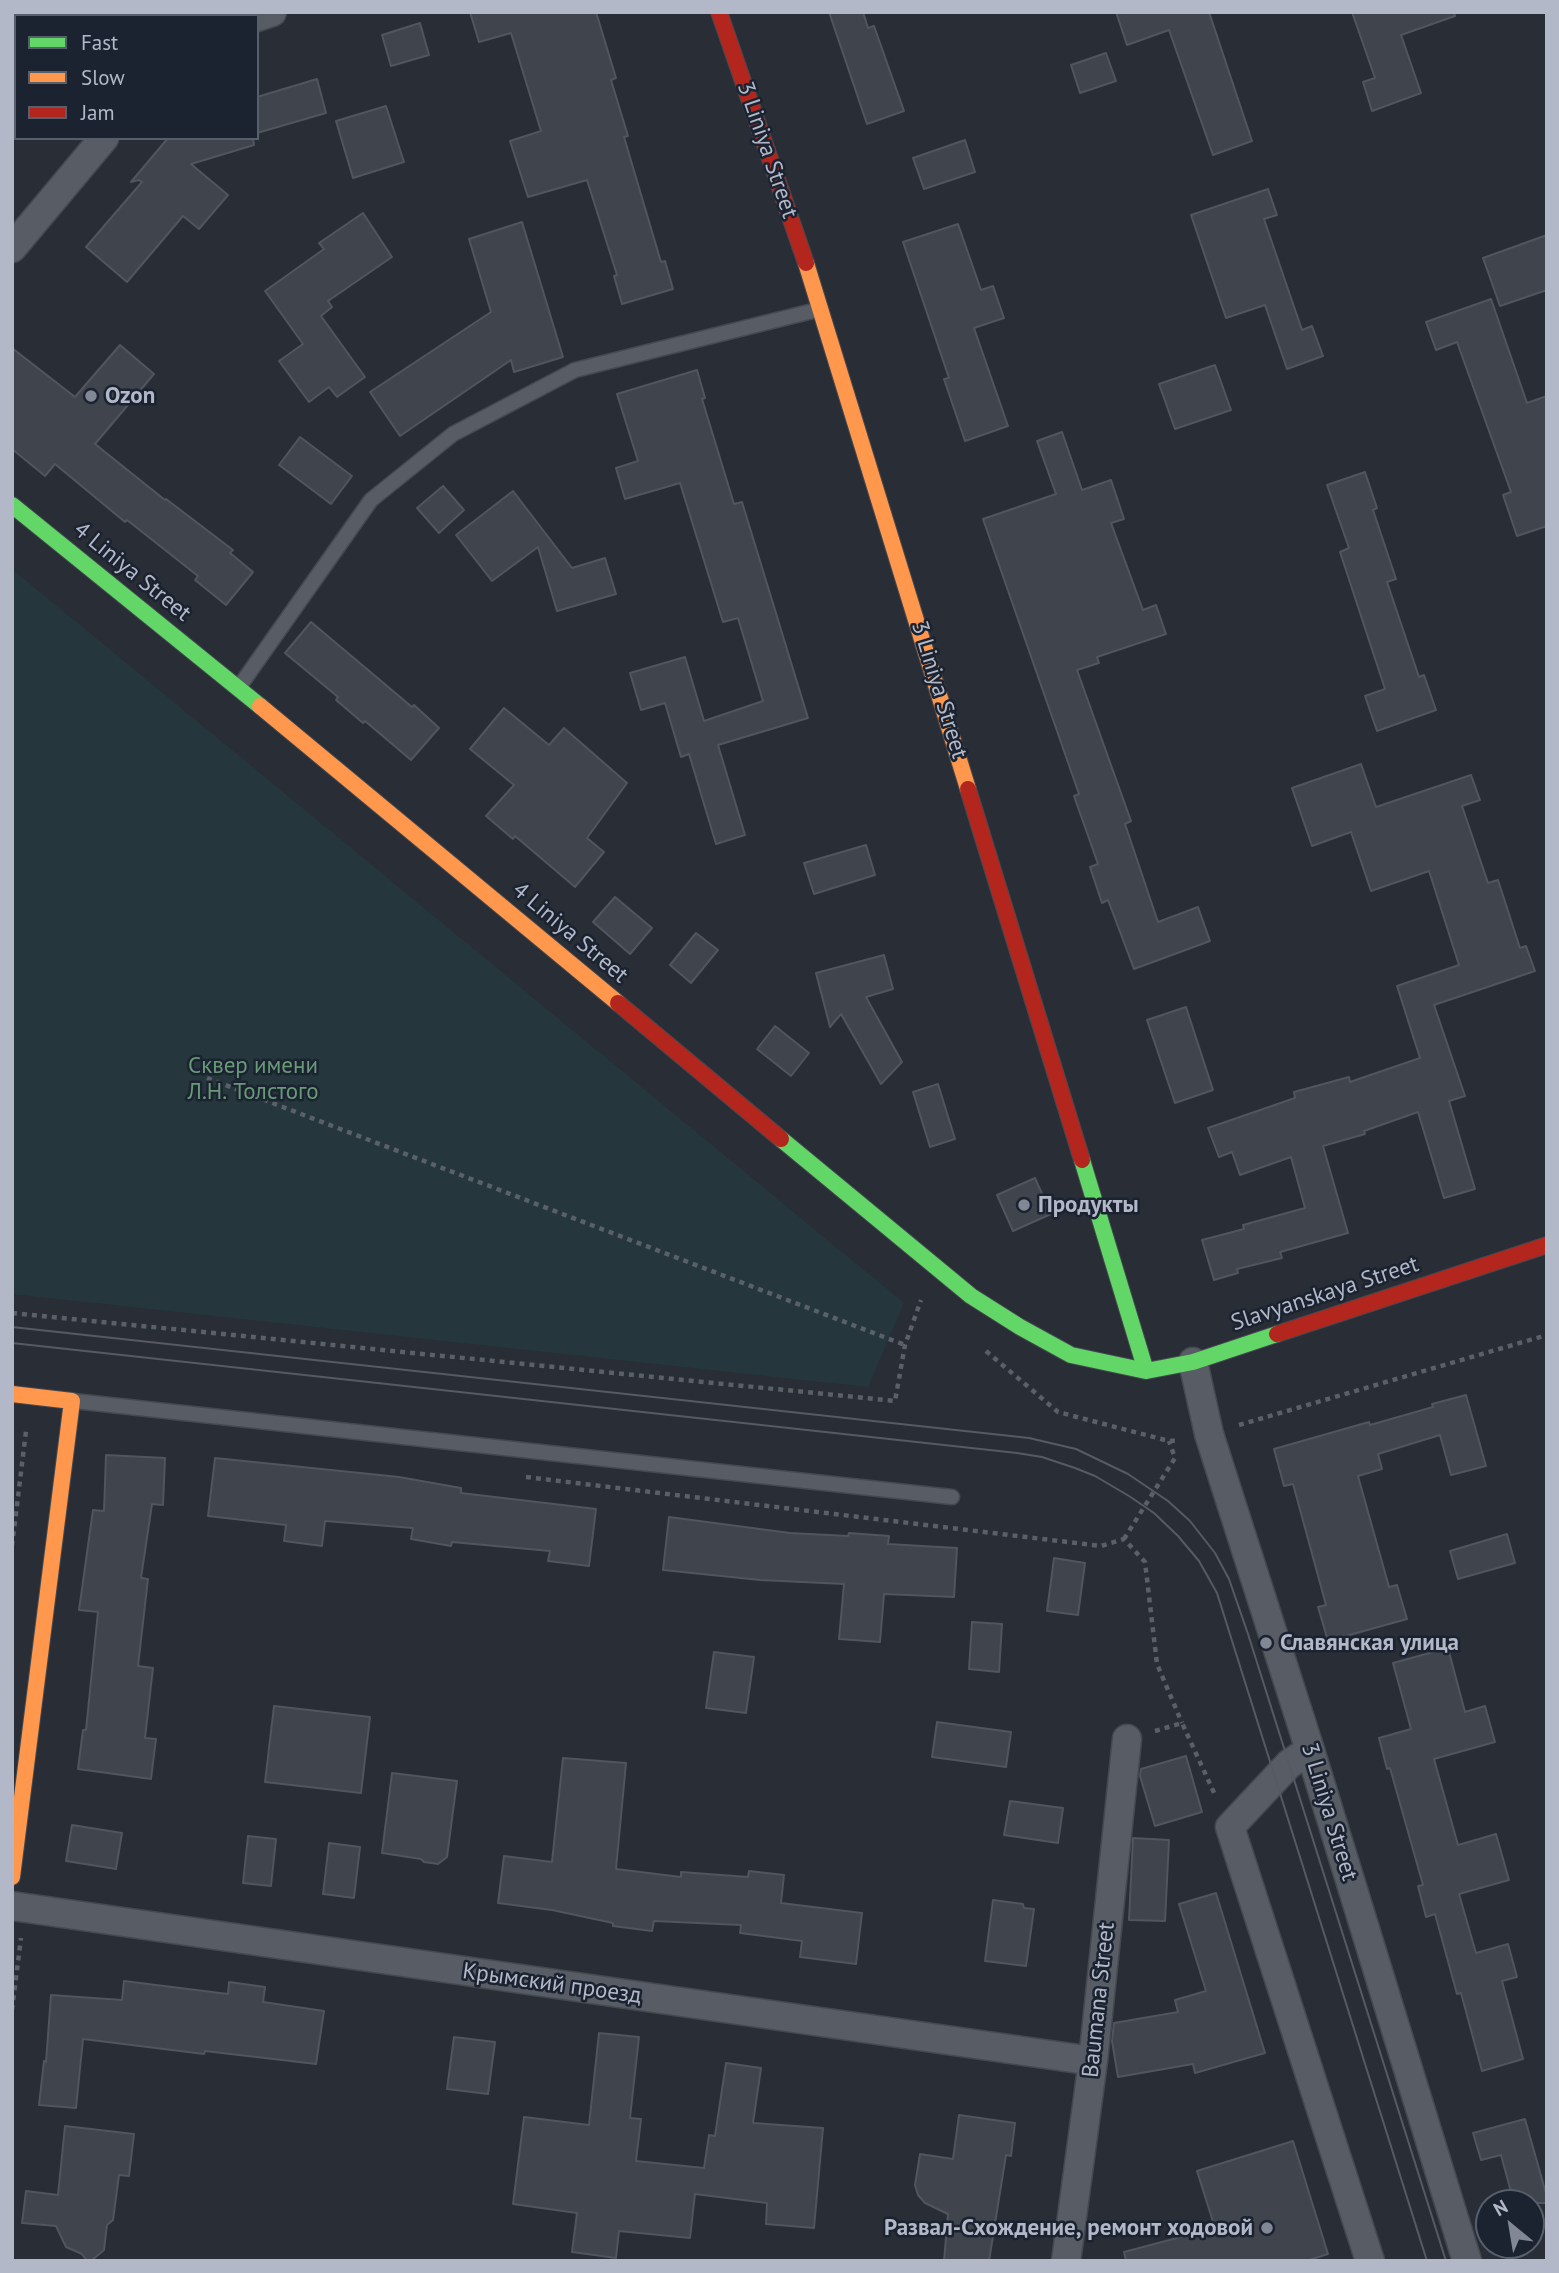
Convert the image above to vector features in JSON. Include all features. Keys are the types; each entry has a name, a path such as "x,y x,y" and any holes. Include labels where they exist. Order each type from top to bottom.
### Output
{"street":[{"name":"3 Liniya Street","path":"719,12 822,309 1146,1371"},
{"path":"12,248 102,140"},
{"name":"4 Liniya Street","path":"12,505 239,688 971,1296 1071,1355 1116,1366"},
{"name":"Slavyanskaya Street","path":"1116,1366 1146,1371 1193,1362 1547,1245"},
{"name":"3 Liniya Street","path":"1193,1362 1209,1434 1310,1750 1467,2261"},
{"path":"12,1394 72,1401 12,1877"},
{"name":"Baumana Street","path":"1066,2261 1093,2061 1127,1739"},
{"path":"1310,1750 1289,1764 1230,1827 1370,2261"},
{"name":"Крымский проезд","path":"18,1907 1093,2061"}],"lane":[{"path":"239,688 371,500 453,433 575,370 822,309"},
{"path":"72,1401 952,1497"}],"path":[{"path":"207,1078 905,1345"},
{"path":"12,1313 895,1401 905,1345 922,1298 931,1305"},
{"path":"978,1345 1058,1412 1170,1441 1209,1434 1547,1335"},
{"path":"12,1546 26,1430"},
{"path":"523,1477 1101,1546 1124,1539 1175,1458 1170,1441"},
{"path":"1124,1539 1145,1562 1157,1664 1230,1827"},
{"path":"1127,1739 1182,1723"},
{"path":"12,2010 18,1907"}],"green space":[{"name":"Сквер имени Л.Н. Толстого","path":"12,569 904,1303 868,1387 12,1294"}],"building":[{"path":"470,12 596,12 616,78 611,80 628,136 624,137 661,262 665,261 673,289 622,304 614,276 617,275 587,180 528,197 510,141 541,131 511,33 479,42"},
{"path":"829,12 863,12 868,28 874,26 904,111 867,124"},
{"path":"1116,12 1209,12 1252,141 1213,155 1169,30 1127,45"},
{"path":"1352,12 1454,12 1455,16 1401,35 1421,93 1372,111 1363,82 1375,78"},
{"path":"420,23 429,55 391,66 382,35"},
{"path":"1106,53 1116,81 1080,93 1071,65"},
{"path":"317,79 326,113 259,132 259,96"},
{"path":"386,106 404,162 353,178 336,121"},
{"path":"166,140 253,140 254,145 191,164 228,195 199,229 183,216 127,282 86,247 142,182 131,182"},
{"path":"965,140 975,172 924,189 913,158"},
{"path":"1268,189 1277,215 1264,219 1302,330 1312,326 1323,356 1287,369 1265,305 1226,318 1191,215"},
{"path":"363,213 392,257 328,301 332,307 321,316 365,377 337,397 329,387 309,402 279,361 303,344 265,291 324,249 319,243"},
{"path":"522,222 563,357 514,372 511,360 400,436 370,392 491,312 469,239"},
{"path":"958,224 981,290 993,286 1004,318 974,328 1008,426 965,441 944,379 949,378 903,242"},
{"path":"1547,235 1547,290 1500,306 1483,258"},
{"path":"1491,299 1527,403 1547,396 1547,526 1517,536 1503,495 1511,492 1457,342 1436,350 1426,322"},
{"path":"120,345 154,374 95,444 233,550 230,553 253,572 226,605 195,580 198,576 127,520 125,522 55,464 45,476 12,449 12,348 75,397"},
{"path":"1215,365 1231,410 1175,429 1159,384"},
{"path":"697,370 705,398 702,399 734,504 742,502 808,718 718,745 745,835 716,844 689,754 681,757 665,703 641,710 630,673 685,657 704,721 763,701 738,618 723,622 680,483 625,499 616,468 638,461 617,394"},
{"path":"1062,432 1082,490 1111,480 1124,519 1111,523 1143,610 1156,605 1166,634 1097,657 1099,663 1077,670 1131,821 1125,824 1158,922 1198,907 1210,941 1134,969 1108,900 1102,903 1090,867 1098,864 1074,796 1079,794 983,519 1056,494 1037,441"},
{"path":"300,437 352,476 331,504 279,465"},
{"path":"1365,472 1377,508 1373,510 1396,579 1387,582 1419,677 1424,675 1436,710 1377,731 1365,696 1385,689 1340,552 1349,548 1327,485"},
{"path":"443,486 464,510 439,533 417,508"},
{"path":"513,491 572,568 605,558 616,594 557,611 538,547 492,581 456,535"},
{"path":"311,622 439,728 411,760 365,721 363,723 336,700 338,697 285,653"},
{"path":"504,708 549,745 564,728 627,783 587,838 604,852 575,887 515,836 513,839 486,816 514,785 470,749"},
{"path":"1361,764 1376,807 1471,775 1480,800 1462,806 1488,883 1498,880 1520,948 1526,946 1535,971 1434,1005 1465,1096 1449,1101 1475,1189 1444,1198 1418,1112 1364,1131 1365,1134 1323,1146 1348,1233 1280,1252 1282,1258 1237,1269 1238,1273 1214,1280 1202,1240 1244,1229 1243,1225 1305,1208 1291,1157 1240,1175 1232,1152 1219,1157 1208,1128 1295,1098 1294,1092 1349,1077 1350,1082 1420,1058 1397,986 1459,965 1429,871 1371,891 1351,832 1312,846 1292,788"},
{"path":"866,845 875,875 814,894 804,863"},
{"path":"615,897 652,928 630,954 593,922"},
{"path":"696,933 718,950 691,983 670,965"},
{"path":"884,955 893,989 866,997 902,1062 881,1084 841,1014 830,1027 816,973"},
{"path":"1186,1007 1213,1090 1175,1103 1147,1020"},
{"path":"775,1026 809,1053 791,1076 757,1049"},
{"path":"938,1084 955,1139 930,1147 913,1092"},
{"name":"Продукты","path":"1035,1178 1051,1214 1013,1231 997,1195"},
{"path":"1466,1395 1486,1466 1451,1475 1440,1435 1378,1454 1382,1469 1358,1476 1389,1587 1397,1585 1407,1619 1328,1641 1318,1607 1326,1605 1293,1484 1284,1486 1274,1449 1369,1422 1370,1425"},
{"path":"106,1455 165,1458 163,1505 152,1504 141,1578 148,1579 138,1666 153,1668 145,1738 156,1739 151,1779 78,1769 83,1730 86,1730 98,1612 79,1610 93,1510 104,1511"},
{"path":"215,1458 399,1477 461,1488 461,1493 596,1509 589,1566 548,1561 550,1551 452,1542 451,1546 411,1539 413,1528 325,1521 322,1546 284,1541 286,1525 208,1516"},
{"path":"669,1517 790,1533 889,1536 888,1544 957,1548 954,1597 884,1594 880,1642 839,1639 844,1584 760,1580 663,1570"},
{"path":"1507,1534 1515,1563 1458,1579 1450,1551"},
{"path":"1054,1558 1085,1563 1078,1615 1047,1611"},
{"path":"972,1622 1002,1624 999,1672 969,1669"},
{"path":"1448,1648 1465,1712 1485,1706 1495,1742 1434,1759 1458,1845 1496,1834 1509,1880 1459,1894 1476,1953 1508,1944 1517,1977 1502,1981 1523,2059 1482,2071 1461,1993 1457,1994 1435,1914 1426,1917 1418,1886 1423,1885 1379,1738 1411,1729 1393,1663"},
{"path":"714,1652 754,1657 746,1713 706,1708"},
{"path":"274,1706 370,1717 361,1793 265,1782"},
{"path":"937,1722 1011,1732 1006,1767 932,1757"},
{"path":"1186,1756 1202,1812 1155,1826 1140,1776 1141,1769"},
{"path":"563,1758 626,1763 616,1869 681,1877 681,1872 748,1877 749,1871 784,1875 781,1903 862,1913 856,1964 800,1957 802,1941 740,1933 741,1925 654,1921 652,1931 613,1926 613,1923 552,1910 498,1903 504,1856 552,1862"},
{"path":"392,1773 457,1781 447,1857 438,1864 382,1853"},
{"path":"1010,1801 1063,1808 1058,1843 1004,1835"},
{"path":"72,1825 122,1833 116,1869 66,1861"},
{"path":"248,1836 276,1839 271,1886 243,1883"},
{"path":"1133,1838 1169,1840 1165,1921 1129,1920"},
{"path":"329,1843 360,1847 354,1898 323,1894"},
{"path":"1216,1893 1265,2053 1195,2073 1193,2064 1118,2077 1112,2041 1114,2023 1178,2012 1175,2000 1206,1991 1179,1904"},
{"path":"993,1900 1023,1904 1024,1908 1034,1909 1026,1966 985,1961"},
{"path":"124,1981 228,1994 229,1982 265,1987 263,2002 324,2011 316,2064 83,2039 76,2108 39,2105 44,2061 46,2062 51,1995 122,2000"},
{"path":"599,2033 639,2037 630,2118 641,2119 636,2161 704,2168 709,2135 715,2136 726,2063 761,2068 753,2123 823,2128 814,2228 766,2224 767,2203 695,2194 690,2238 619,2231 616,2258 572,2252 577,2213 513,2204 524,2117 589,2125"},
{"path":"454,2037 495,2042 488,2094 447,2089"},
{"path":"959,2115 1015,2123 1011,2156 1006,2155 989,2261 944,2261 948,2214 925,2203 918,2195 915,2185 920,2154 953,2159"},
{"path":"1525,2119 1545,2189 1510,2189 1501,2155 1481,2160 1473,2133"},
{"path":"65,2126 134,2134 129,2176 119,2175 113,2220 107,2225 104,2250 91,2261 66,2247 56,2226 22,2223 26,2191 58,2195"},
{"path":"1293,2141 1328,2254 1306,2261 1126,2261 1124,2252 1215,2228 1197,2171"}],"tram line":[{"path":"12,1327 1029,1438 1076,1449 1128,1474 1168,1501 1190,1521 1215,1553 1229,1579 1446,2261"},
{"path":"12,1343 1017,1453 1042,1457 1075,1468 1095,1476 1129,1496 1154,1513 1178,1536 1199,1561 1217,1593 1427,2261"}],"traffic: fast":[{"path":"12,505 260,706"},
{"path":"781,1139 971,1296 1071,1355 1146,1371 1193,1362 1277,1334"},
{"path":"1082,1160 1146,1371"}],"traffic: slow":[{"path":"806,263 968,789"},
{"path":"260,706 618,1003"},
{"path":"12,1394 72,1401 12,1877"}],"traffic: jam":[{"path":"719,12 806,263"},
{"path":"968,789 1082,1160"},
{"path":"618,1003 781,1139"},
{"path":"1277,1334 1547,1245"}],"place":[{"name":"Ozon","path":"91,396"},
{"name":"Продукты","path":"1024,1205"},
{"name":"Славянская улица","path":"1266,1643"},
{"name":"Развал-Схождение, ремонт ходовой","path":"1267,2228"}]}
